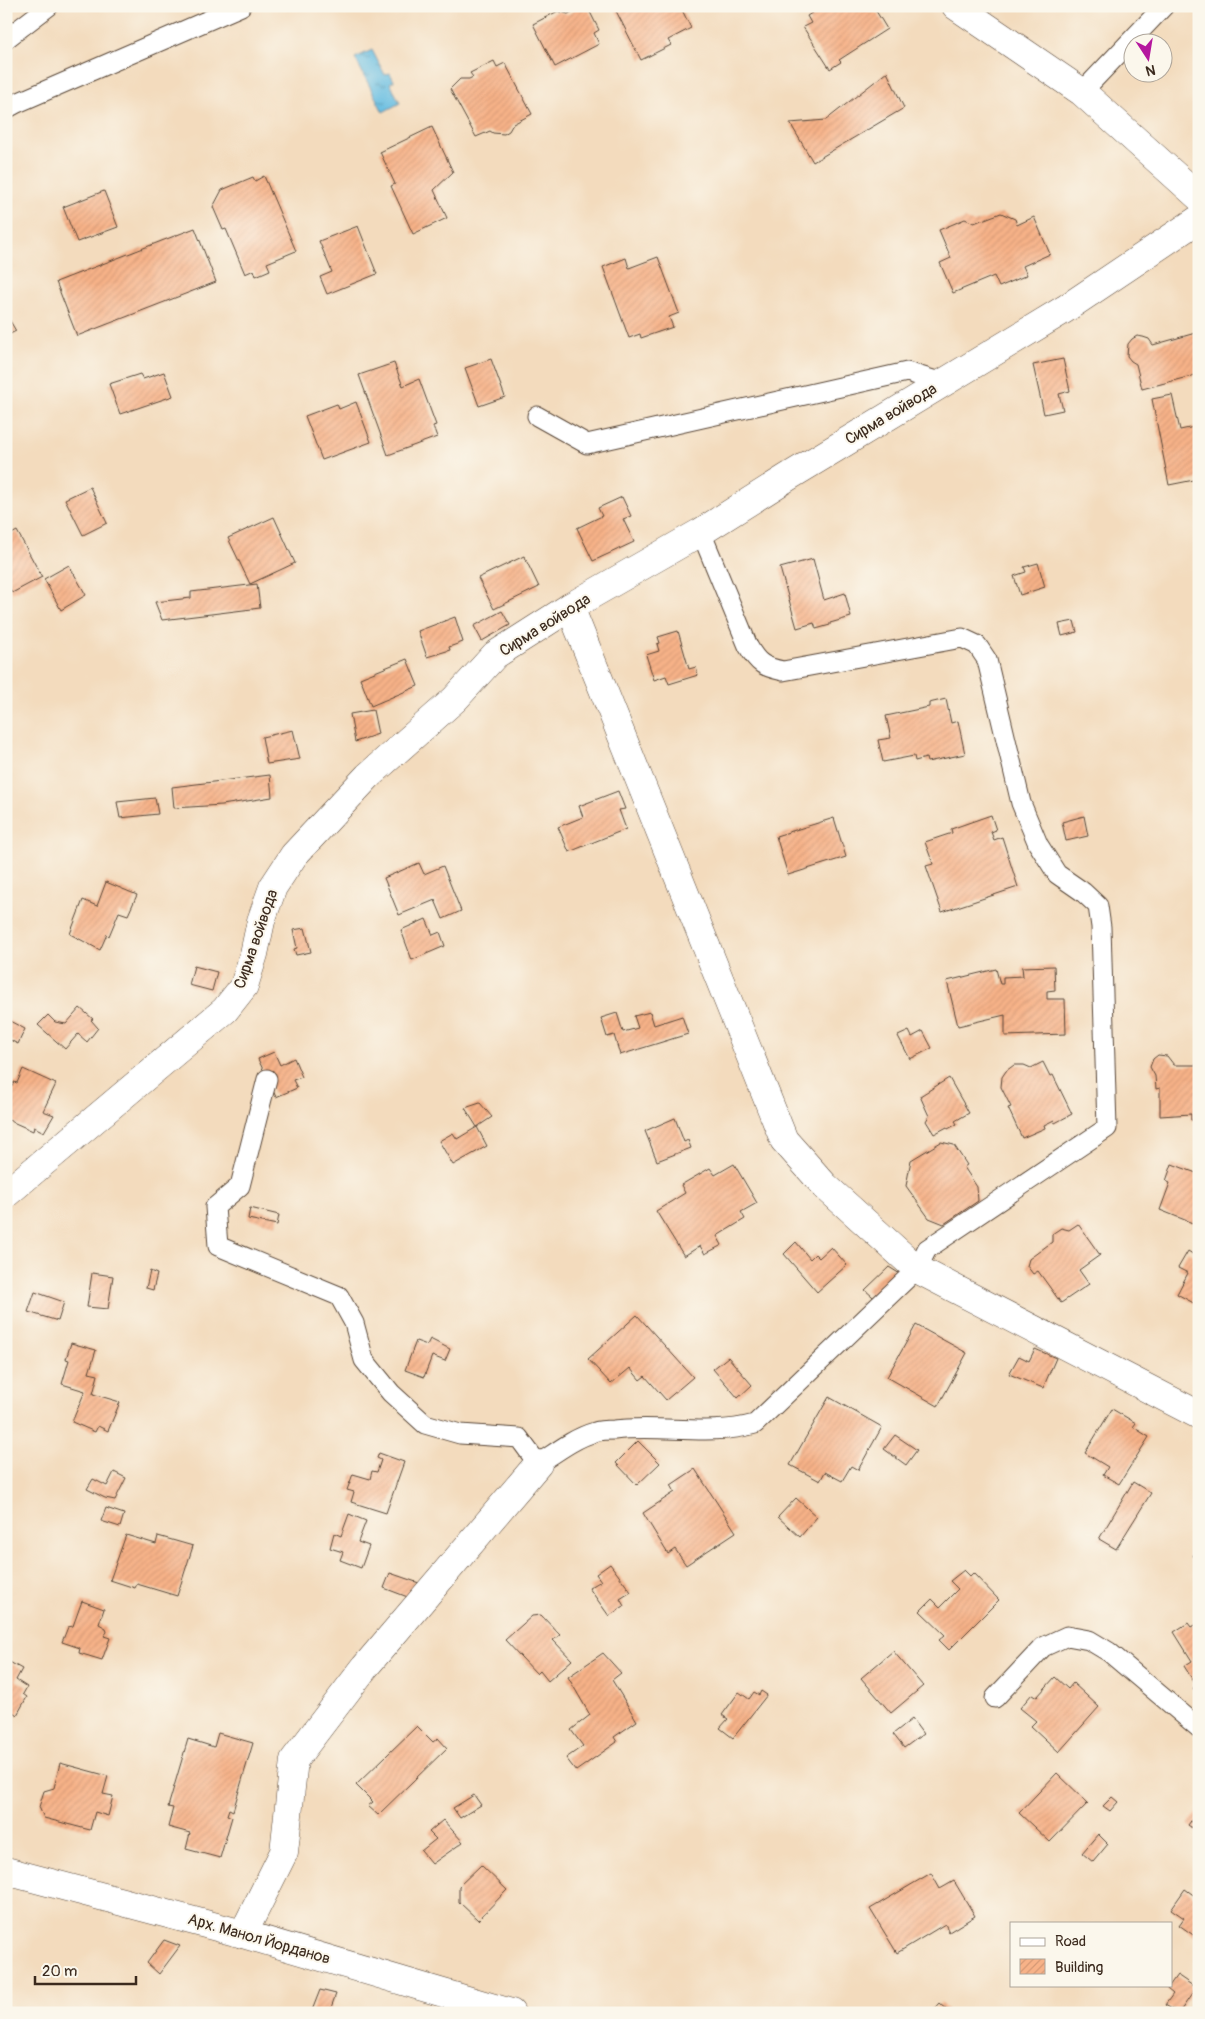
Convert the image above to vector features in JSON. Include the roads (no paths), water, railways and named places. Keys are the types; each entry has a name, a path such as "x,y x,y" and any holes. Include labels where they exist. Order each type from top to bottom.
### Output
{"street":[{"path":"956,6 1082,92 1199,197"},
{"name":"Сирма войвода","path":"6,1194 225,1010 244,986 261,921 273,887 294,855 368,776 455,699 496,655 570,607 700,532 1065,309 1199,219"},
{"path":"570,607 784,1140 825,1186 917,1269 1199,1416"},
{"path":"243,1934 284,1852 294,1760 364,1667 538,1464"},
{"name":"Арх. Манол Йорданов","path":"6,1870 243,1934 512,2013"}],"lane":[{"path":"6,39 49,6"},
{"path":"6,109 241,6"},
{"path":"1082,92 1164,6"},
{"path":"537,416 587,444 907,372 942,383"},
{"path":"267,1079 240,1186 215,1207 218,1246 338,1296 354,1323 364,1360 391,1393 425,1424 460,1434 519,1438 538,1464 569,1444 595,1432 633,1427 727,1430 755,1424 917,1269 927,1249 1107,1128 1102,927 1098,906 1084,892 1057,874 1038,844 1021,803 987,660 977,645 962,638 784,671 767,668 755,658 748,646 700,532"},
{"path":"995,1698 1043,1647 1067,1636 1089,1640 1109,1652 1199,1728"}],"water":[{"path":"372,50 385,75 390,73 394,81 390,83 400,103 383,112 355,58"}]}
